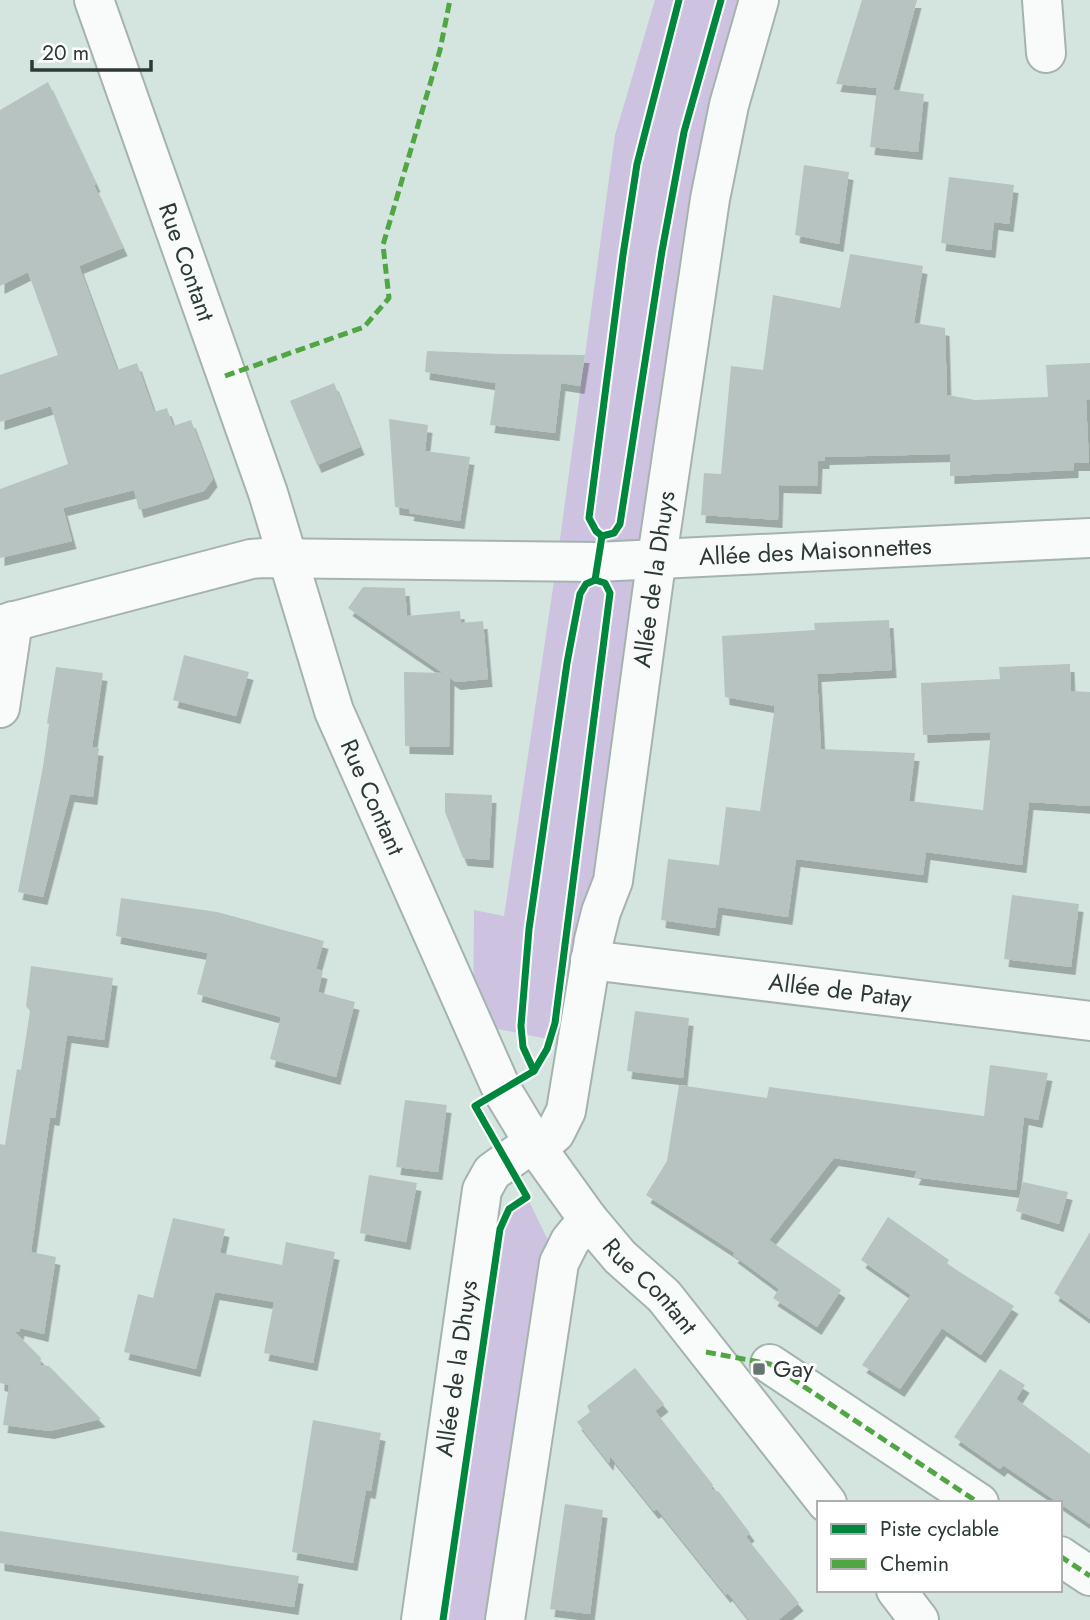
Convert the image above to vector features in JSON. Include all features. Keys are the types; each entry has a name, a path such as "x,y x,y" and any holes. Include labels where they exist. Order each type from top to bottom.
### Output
{"street":[{"name":"Rue Contant","path":"94,0 268,493 334,711 502,1090 535,1145 589,1219 620,1256 664,1296 825,1501"},
{"name":"Allée de la Dhuys","path":"421,1620 482,1190 492,1172 555,1133 566,1111 590,960 601,912 613,881 656,559 710,199 729,105 759,0"},
{"path":"1042,0 1046,53"},
{"name":"Allée des Maisonnettes","path":"6,623 251,559 289,557 597,562 1090,538"},
{"path":"0,708 6,623"},
{"name":"Allée de Patay","path":"590,960 1090,1021"},
{"path":"505,1620 559,1264 570,1241 589,1219"},
{"path":"770,1364 976,1501"},
{"path":"1062,1557 1090,1576"},
{"path":"898,1592 919,1620"}],"shaded area":[{"path":"655,0 759,0 577,1045 473,1024 474,910 504,916 557,561 615,135"},
{"path":"527,1197 559,1263 505,1620 443,1620 500,1229 508,1210"}],"building":[{"path":"862,0 917,0 893,90 924,94 918,152 870,147 877,88 836,84"},
{"path":"48,82 123,248 79,266 117,370 137,363 154,412 167,408 173,426 191,420 213,479 204,491 139,510 134,490 63,508 72,541 0,558 0,489 68,464 51,406 0,422 0,375 58,355 28,272 0,286 0,110"},
{"path":"804,165 849,172 839,244 795,235"},
{"path":"949,177 1014,185 1009,224 994,222 991,250 941,243"},
{"path":"850,254 923,266 914,323 945,328 947,395 975,400 1048,397 1046,365 1090,363 1090,399 1086,400 1089,463 1074,463 1074,470 950,476 950,454 825,457 825,461 818,461 817,486 779,485 778,520 701,515 704,473 721,474 731,366 763,370 773,295 840,308"},
{"path":"427,351 585,355 580,386 561,383 555,433 490,425 496,383 425,372"},
{"path":"334,383 360,447 317,465 290,401"},
{"path":"389,419 428,425 425,451 470,457 460,521 409,513 410,509 395,507"},
{"path":"363,587 405,588 407,616 460,611 461,623 483,621 488,679 456,682 450,678 449,747 405,746 404,672 443,673 348,608"},
{"path":"889,620 892,670 817,674 821,749 915,753 909,801 983,810 991,732 923,735 921,683 1000,679 999,667 1070,664 1071,691 1090,692 1090,806 1029,802 1022,865 926,852 923,875 796,859 788,917 718,907 715,928 661,920 668,859 719,865 726,807 760,811 775,706 725,697 722,636 815,630 814,623"},
{"path":"184,655 249,672 236,716 173,700"},
{"path":"56,667 103,673 92,747 99,748 93,797 70,794 43,897 18,892 43,767"},
{"path":"445,793 492,795 489,860 463,858 445,812"},
{"path":"1012,895 1079,904 1071,967 1004,959"},
{"path":"121,898 217,912 324,941 316,969 323,971 318,992 355,1002 336,1077 270,1059 281,1017 197,994 208,953 116,936"},
{"path":"31,966 113,978 104,1040 67,1035 55,1118 50,1117 31,1252 56,1257 44,1334 20,1328 19,1332 15,1332 41,1358 40,1365 49,1366 101,1419 50,1431 3,1425 9,1385 0,1383 0,1144 5,1145 17,1069 21,1070 30,1011 26,1006"},
{"path":"635,1011 689,1018 683,1078 627,1071"},
{"path":"990,1065 1048,1073 1038,1120 1024,1117 1016,1190 914,1177 917,1171 834,1158 769,1240 841,1290 817,1327 773,1298 779,1289 733,1255 735,1253 646,1195 667,1161 679,1085 767,1098 769,1087 984,1116"},
{"path":"405,1100 447,1105 438,1172 396,1167"},
{"path":"369,1175 417,1183 406,1242 360,1233"},
{"path":"1023,1182 1068,1192 1059,1224 1016,1211"},
{"path":"888,1217 949,1260 947,1264 1014,1306 981,1355 942,1328 900,1389 862,1365 911,1295 861,1260"},
{"path":"173,1218 225,1229 220,1253 282,1265 286,1242 335,1252 313,1363 264,1353 274,1302 215,1292 196,1369 124,1352 138,1294 153,1298"},
{"path":"1090,1232 1090,1319 1054,1293"},
{"path":"635,1368 664,1404 655,1411 713,1485 711,1489 719,1492 750,1533 746,1537 799,1603 778,1620 749,1620 657,1509 654,1511 610,1456 609,1463 577,1422 590,1412 587,1406"},
{"path":"1000,1369 1025,1385 1016,1399 1090,1454 1090,1524 1062,1505 1062,1501 1056,1501 1003,1465 1000,1469 954,1437"},
{"path":"313,1420 381,1433 371,1491 366,1490 353,1563 292,1552"},
{"path":"565,1504 603,1510 590,1614 550,1609"},
{"path":"0,1531 299,1576 294,1607 0,1563"}],"marked path":[{"path":"225,376 364,327 389,298 383,245 440,50 450,0"},
{"path":"706,1352 770,1364 976,1501"},
{"path":"1062,1557 1090,1576"}],"cycle path":[{"path":"443,1620 500,1229 509,1209 527,1197 475,1106 534,1071 523,1047 521,1026 529,929 567,663 580,594 586,584 595,580 602,536 589,518 637,164 679,0"},
{"path":"602,536 614,533 620,524 662,251 684,132 721,0"},
{"path":"534,1071 547,1049 555,1023 610,593 605,583 595,580"}],"place":[{"name":"Gay","path":"759,1369"}]}
